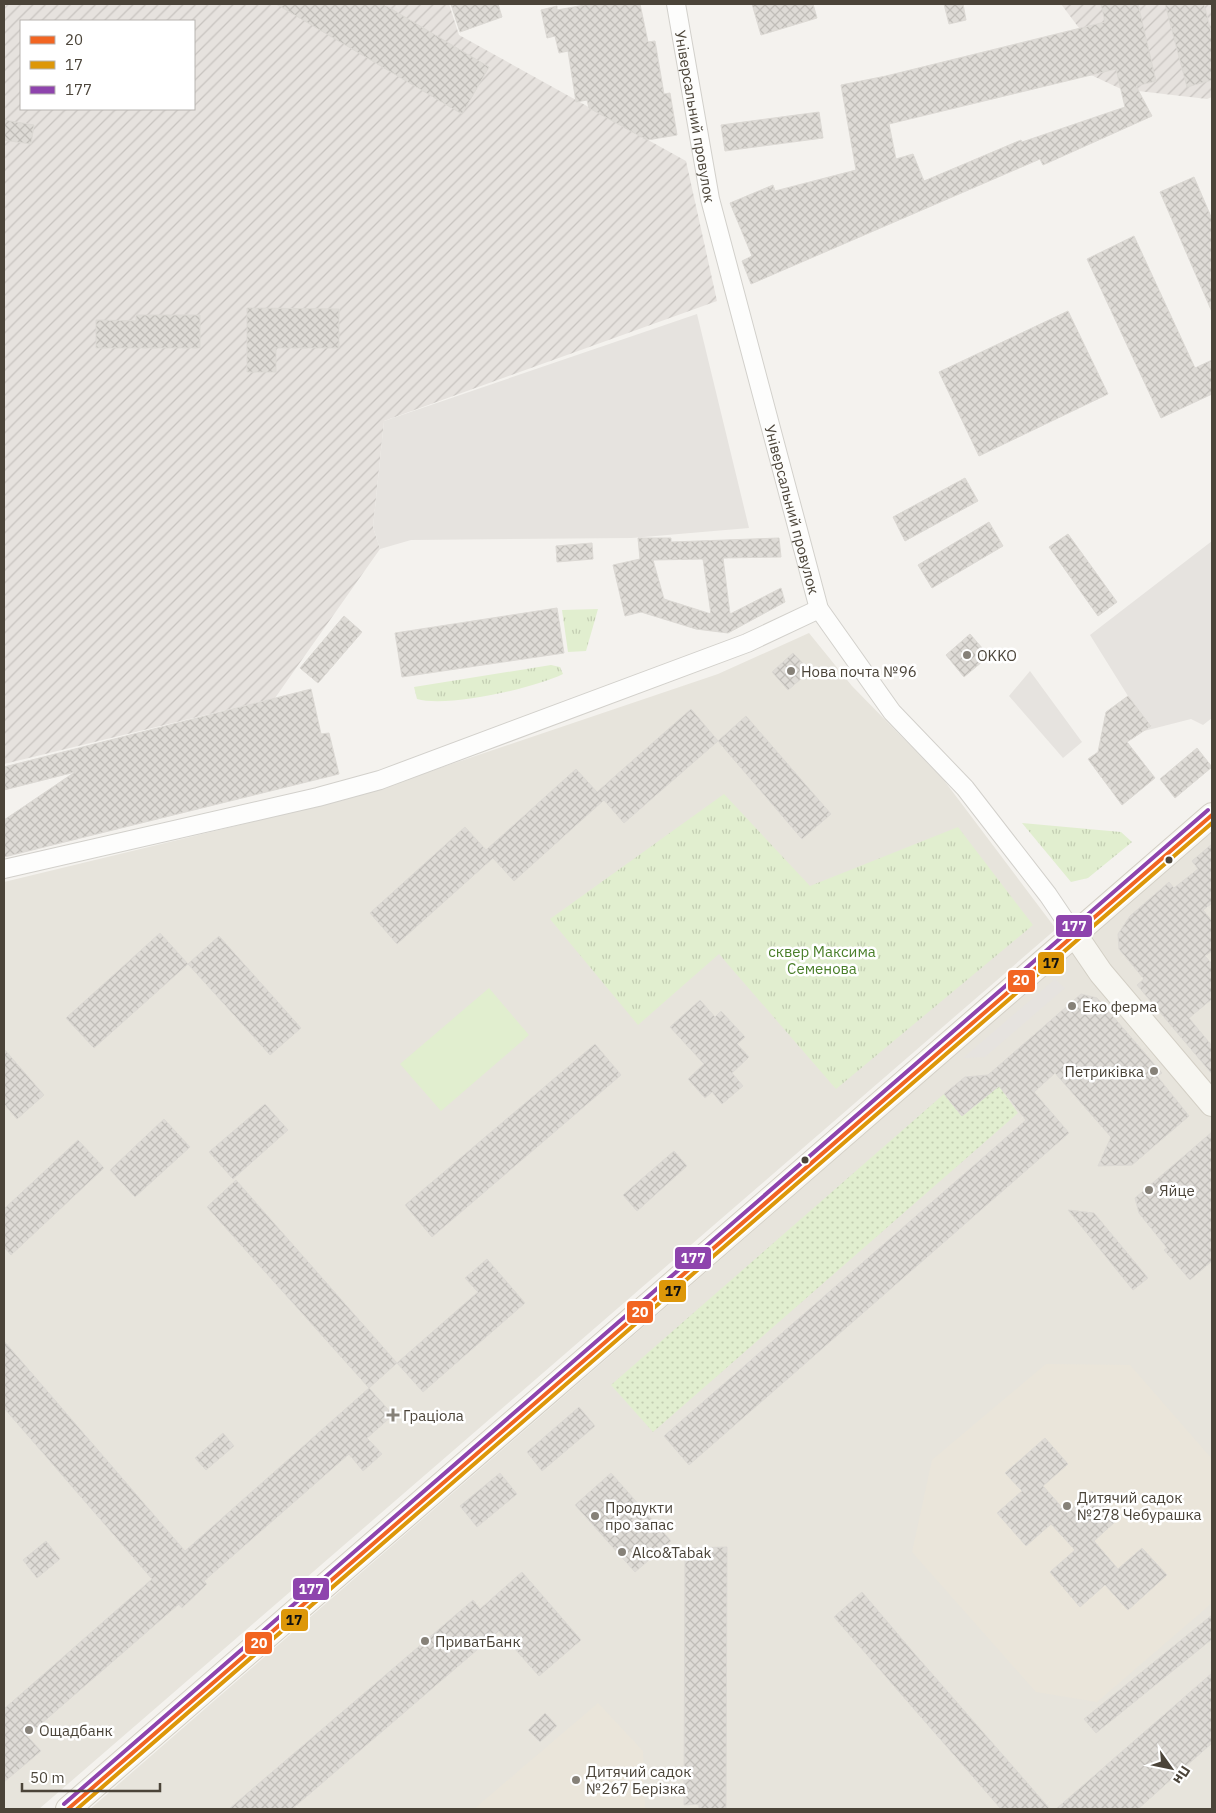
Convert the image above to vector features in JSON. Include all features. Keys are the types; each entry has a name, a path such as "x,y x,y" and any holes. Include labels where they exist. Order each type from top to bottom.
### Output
{"main road":[{"path":"68,1809 1212,815"},
{"path":"1075,935 1101,973 1212,1104"}],"street":[{"name":"Універсальний провулок","path":"676,4 710,199 819,609 892,712 965,788 1048,895 1075,935"},
{"path":"4,869 318,797 380,780 747,643 819,609"}],"shaded area":[{"path":"4,4 449,4 459,35 686,161 717,301 384,421 373,527 380,549 275,698 4,764"},
{"path":"1061,4 1212,4 1212,97 1207,99 1121,89 1091,75 1079,28"},
{"path":"697,314 749,528 632,538 411,540 380,549 373,527 384,421"},
{"path":"1212,541 1212,718 1203,725 1191,719 1144,731 1151,725 1128,696 1090,635"},
{"path":"809,633 852,686 943,779 1056,929 39,1809 4,1809 4,882 351,798 718,674"},
{"path":"1030,671 1082,742 1063,758 1009,696"},
{"path":"1212,831 1212,1809 90,1809"},
{"path":"1055,979 1065,988 985,1057 963,1058"},
{"name":"Дитячий садок №278 Чебурашка","path":"1046,1364 1130,1365 1212,1459 1212,1603 1097,1702 1036,1692 912,1552 932,1460"},
{"name":"Дитячий садок №267 Берізка","path":"598,1703 643,1751 645,1809 474,1809"}],"green space":[{"path":"598,609 586,651 568,652 562,610"},
{"path":"551,665 560,667 563,674 533,685 469,699 431,701 417,699 414,687"},
{"name":"сквер Максима Семенова","path":"724,794 810,886 958,827 1033,925 836,1089 719,954 638,1025 550,919"},
{"path":"1022,823 1121,832 1132,842 1088,878 1071,882"},
{"path":"489,988 529,1035 441,1111 400,1064"},
{"path":"999,1086 1018,1113 653,1432 611,1385 944,1094 962,1116"}],"building":[{"path":"276,4 383,4 489,67 462,114"},
{"path":"451,4 498,4 502,17 460,32"},
{"path":"590,4 640,4 648,42 655,41 664,94 670,93 677,135 647,140 589,108 587,100 576,102 568,51 559,53 555,36 547,38 541,10 557,6 557,10"},
{"path":"752,4 813,4 817,18 761,35"},
{"path":"944,4 963,4 966,20 949,24"},
{"path":"1101,4 1138,4 1156,81 1136,86 1152,116 1043,165 1040,159 751,284 742,261 752,256 730,203 773,185 775,191 856,170 841,85 886,76 1105,22","holes":["1116,69 1125,107 1022,142 1021,140 924,181 913,154 896,159 889,124"]},
{"path":"1165,4 1204,4 1212,36 1212,80 1187,87"},
{"path":"819,112 823,138 725,151 721,125"},
{"path":"4,120 34,125 31,144 4,140"},
{"path":"1194,177 1212,219 1212,312 1160,192"},
{"path":"1134,236 1195,368 1212,360 1212,394 1161,418 1087,259"},
{"path":"247,308 339,309 339,348 276,348 276,372 247,372"},
{"path":"1068,311 1108,394 979,456 939,372"},
{"path":"136,315 200,315 200,348 96,348 96,320 136,321"},
{"path":"965,478 978,501 905,541 893,517"},
{"path":"989,522 1003,546 932,588 918,565"},
{"path":"1068,534 1117,602 1098,616 1049,547"},
{"path":"638,538 671,538 671,542 779,538 781,557 723,558 730,614 781,588 785,602 728,633 696,629 641,612 625,616 613,565 640,559","holes":["703,559 711,614 664,599 653,560"]},
{"path":"592,543 593,559 557,562 556,546"},
{"path":"557,608 564,653 402,677 395,633"},
{"path":"344,616 362,632 318,683 300,668"},
{"name":"OKKO","path":"970,634 989,656 964,677 946,655"},
{"name":"Нова почта №96","path":"793,653 810,671 788,690 772,672"},
{"path":"311,689 321,734 329,733 339,774 4,857 4,820 75,772 4,790 4,767"},
{"path":"1128,696 1151,726 1127,742 1155,778 1122,805 1088,759 1098,752 1106,712"},
{"path":"691,709 718,741 624,823 604,800 514,881 493,858 397,944 370,913 465,827 486,850 576,769 597,792"},
{"path":"746,716 831,814 802,839 718,741"},
{"path":"1197,748 1212,767 1175,798 1160,779"},
{"path":"1212,844 1212,903 1203,910 1212,921 1212,951 1205,956 1212,964 1212,999 1189,1018 1212,1046 1212,1074 1137,985 1144,979 1119,949 1118,934 1130,916 1169,882 1174,888 1198,869 1192,861"},
{"path":"160,933 188,964 94,1048 66,1018"},
{"path":"219,936 301,1028 270,1055 188,964"},
{"path":"1081,994 1097,998 1162,1073 1157,1076 1189,1116 1132,1165 1098,1166 1111,1137 1055,1073 1034,1092 1069,1133 689,1465 664,1436 1026,1120 999,1086 962,1116 944,1094 965,1077 988,1075"},
{"path":"700,1000 715,1017 721,1011 745,1037 737,1044 749,1057 732,1073 743,1086 722,1104 712,1092 705,1098 688,1079 704,1064 670,1027"},
{"path":"595,1044 621,1075 432,1237 405,1205"},
{"path":"4,1049 44,1095 17,1119 4,1104"},
{"path":"265,1104 288,1130 233,1179 209,1152"},
{"path":"164,1119 190,1147 135,1197 110,1170"},
{"path":"1212,1132 1212,1261 1190,1280 1164,1250 1167,1248 1139,1213 1135,1198"},
{"path":"78,1140 104,1168 11,1255 4,1247 4,1209"},
{"path":"674,1151 687,1166 637,1211 623,1195"},
{"path":"236,1180 397,1363 369,1388 207,1207"},
{"path":"1068,1210 1094,1213 1148,1278 1133,1290"},
{"path":"487,1259 525,1303 423,1392 397,1363 478,1292 465,1278"},
{"path":"4,1341 185,1551 369,1388 393,1415 367,1438 382,1454 363,1471 349,1454 204,1581 207,1584 182,1608 179,1604 27,1736 41,1751 4,1782 4,1709 152,1579 4,1408"},
{"path":"579,1407 595,1426 542,1471 527,1452"},
{"path":"223,1433 234,1446 206,1470 195,1458"},
{"path":"1045,1438 1068,1464 1043,1486 1067,1513 1092,1491 1117,1520 1094,1541 1118,1569 1142,1548 1167,1575 1128,1610 1105,1585 1080,1607 1050,1572 1075,1550 1051,1524 1026,1546 997,1513 1022,1491 1005,1473"},
{"path":"500,1473 517,1494 477,1527 460,1506"},
{"path":"611,1473 671,1541 635,1572 575,1505"},
{"path":"46,1541 60,1559 37,1578 23,1560"},
{"path":"727,1547 726,1809 699,1809 699,1804 684,1805 685,1548"},
{"path":"522,1572 581,1640 539,1676 499,1631 292,1809 229,1809 473,1600 480,1609"},
{"path":"862,1592 1050,1809 1001,1809 834,1617"},
{"path":"1212,1615 1212,1639 1096,1733 1084,1719"},
{"path":"1212,1673 1212,1743 1138,1809 1056,1809"},
{"path":"545,1713 557,1726 540,1742 528,1730"}],"transit line":[{"name":"177","path":"64,1804 1208,810"},
{"name":"20","path":"68,1809 1212,815"},
{"name":"17","path":"77,1809 1212,823"}],"place":[{"name":"OKKO","path":"967,655"},
{"name":"Нова почта №96","path":"791,671"},
{"name":"Еко ферма","path":"1072,1006"},
{"name":"Петриківка","path":"1154,1071"},
{"name":"Яйце","path":"1149,1190"},
{"name":"Граціола","path":"393,1415"},
{"name":"Дитячий садок №278 Чебурашка","path":"1067,1506"},
{"name":"Продукти про запас","path":"595,1516"},
{"name":"Alco&Tabak","path":"622,1552"},
{"name":"ПриватБанк","path":"425,1641"},
{"name":"Ощадбанк","path":"29,1730"},
{"name":"Дитячий садок №267 Берізка","path":"576,1780"}]}
